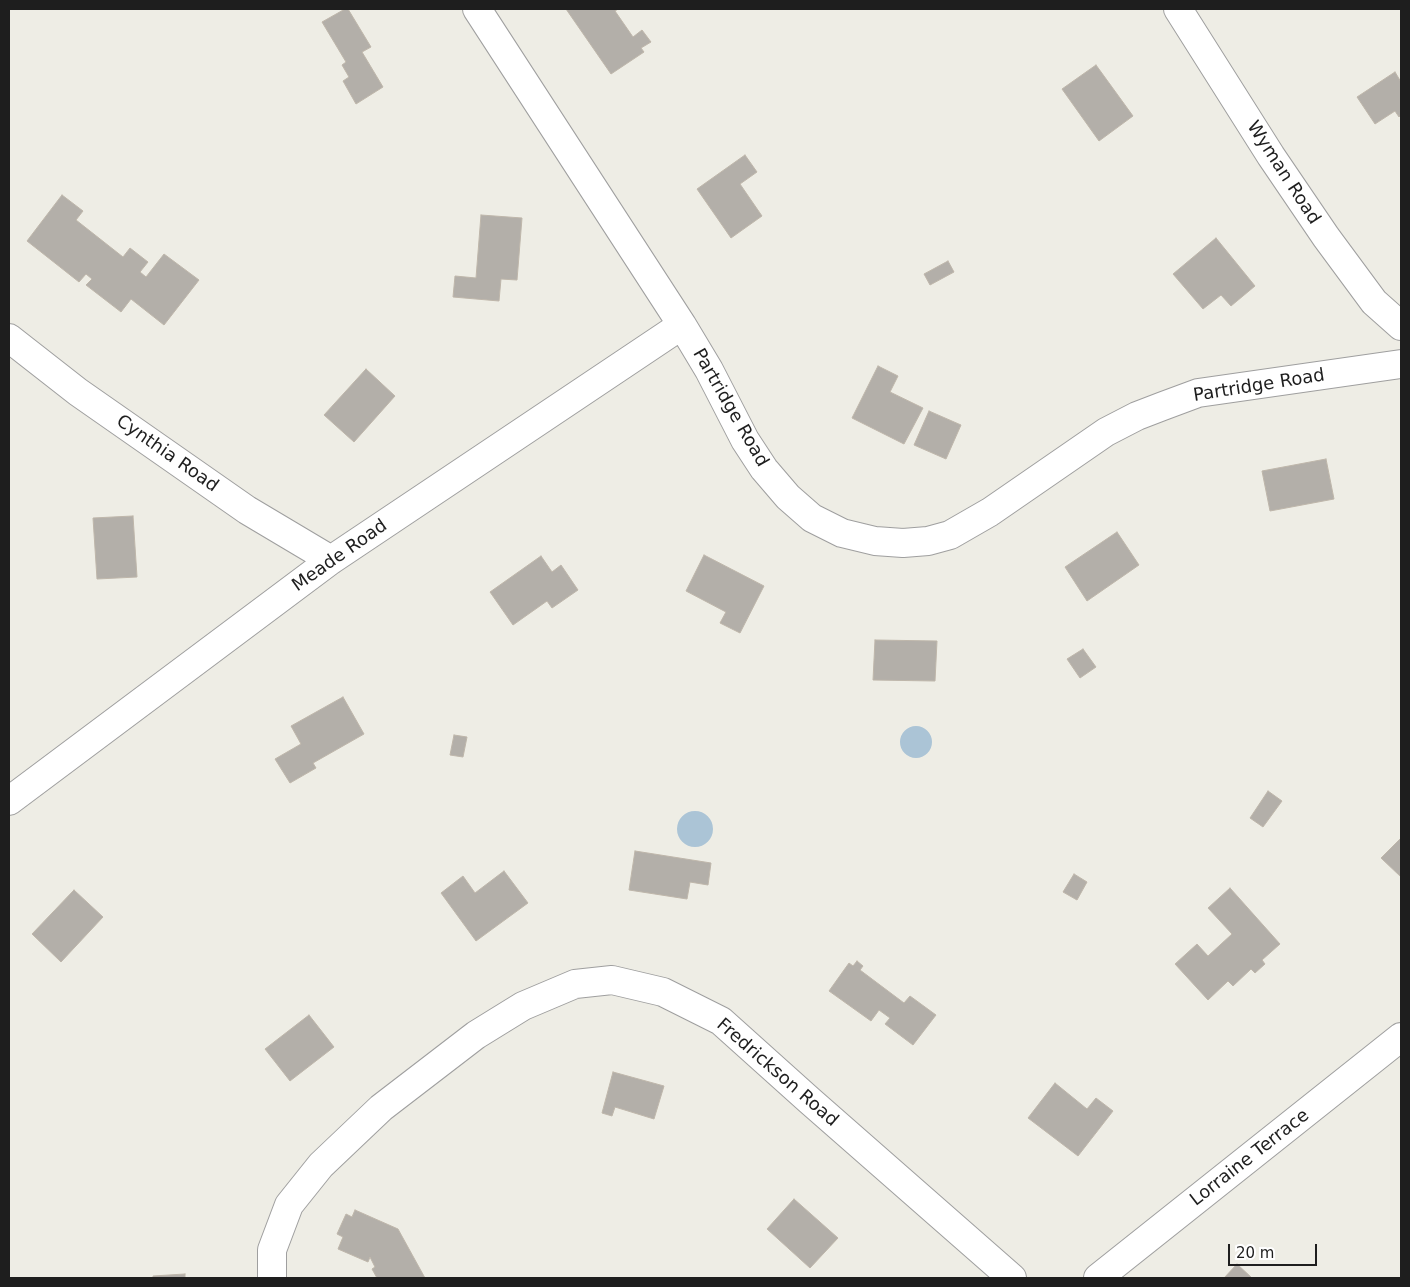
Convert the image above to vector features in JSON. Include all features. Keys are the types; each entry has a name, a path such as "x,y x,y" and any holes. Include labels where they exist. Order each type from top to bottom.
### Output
{"street":[{"name":"Partridge Road","path":"477,9 682,324 709,370 745,440 764,469 788,497 812,518 842,533 875,541 903,543 928,541 950,535 990,512 1106,432 1137,416 1163,406 1198,393 1401,364"},
{"name":"Wyman Road","path":"1178,9 1271,156 1326,238 1374,302 1401,326"},
{"name":"Meade Road","path":"9,801 331,560 682,324"},
{"name":"Cynthia Road","path":"9,338 78,392 247,510 331,560"},
{"name":"Fredrickson Road","path":"272,1278 272,1250 289,1205 321,1165 381,1108 476,1035 523,1006 575,984 612,980 663,992 721,1021 1012,1278"},
{"name":"Lorraine Terrace","path":"1098,1278 1401,1037"}],"water":[{"path":"916,726 927,731 932,742 927,753 916,758 905,753 900,742 905,731"},
{"path":"695,811 707,817 713,829 707,841 695,847 683,841 677,829 683,817"}],"building":[{"path":"348,9 371,47 362,52 383,87 356,104 343,81 349,77 342,65 346,62 322,22"},
{"path":"566,9 618,9 615,11 633,37 642,30 651,42 641,48 644,52 611,74"},
{"path":"1096,65 1133,116 1099,141 1062,89"},
{"path":"1395,72 1401,82 1401,115 1399,117 1395,111 1375,124 1357,97"},
{"path":"745,155 757,172 740,184 762,216 731,238 697,189"},
{"path":"62,195 83,211 76,220 123,257 130,248 148,262 140,272 146,277 164,254 199,280 164,325 131,299 121,312 86,285 92,279 86,274 79,282 27,241"},
{"path":"481,215 522,218 517,280 501,279 499,301 453,297 455,276 476,278"},
{"path":"1216,238 1255,286 1231,306 1221,295 1203,309 1173,274"},
{"path":"948,261 954,272 930,285 924,274"},
{"path":"878,366 898,376 890,392 923,408 904,444 852,418"},
{"path":"366,369 395,396 354,442 324,415"},
{"path":"929,411 961,425 946,459 914,445"},
{"path":"1326,459 1334,499 1270,511 1262,471"},
{"path":"133,516 137,577 97,579 93,518"},
{"path":"1117,532 1139,565 1087,601 1065,567"},
{"path":"704,555 764,586 740,633 720,623 726,612 686,591"},
{"path":"541,556 552,572 561,565 578,590 552,608 547,601 513,625 490,592"},
{"path":"875,640 937,641 935,681 873,680"},
{"path":"1083,649 1096,667 1080,678 1067,659"},
{"path":"343,697 364,734 313,763 316,768 290,783 275,759 301,744 291,726"},
{"path":"454,735 467,737 463,757 450,755"},
{"path":"1268,791 1282,801 1263,827 1250,818"},
{"path":"1401,838 1401,877 1381,858"},
{"path":"635,851 711,863 708,885 690,882 687,899 629,890"},
{"path":"504,871 528,903 476,941 441,893 463,876 475,893"},
{"path":"1074,874 1087,882 1077,900 1063,892"},
{"path":"1230,888 1280,944 1262,960 1265,964 1255,973 1251,969 1233,986 1228,981 1208,1000 1175,964 1197,944 1208,956 1232,934 1208,908"},
{"path":"74,890 103,917 61,962 32,934"},
{"path":"857,961 863,966 860,970 904,1003 910,996 936,1015 913,1045 885,1024 890,1018 879,1010 871,1021 829,991 849,963 853,966"},
{"path":"309,1015 334,1047 290,1081 265,1049"},
{"path":"613,1072 664,1086 654,1119 615,1107 612,1116 602,1113"},
{"path":"1055,1083 1087,1109 1096,1098 1113,1111 1078,1156 1028,1118"},
{"path":"794,1199 838,1238 810,1268 767,1229"},
{"path":"355,1210 398,1229 425,1278 377,1278 372,1269 375,1267 370,1257 368,1262 338,1249 343,1237 337,1234 346,1214 352,1217"},
{"path":"1237,1264 1252,1278 1224,1278"},
{"path":"185,1274 185,1278 153,1278 153,1276"}]}
